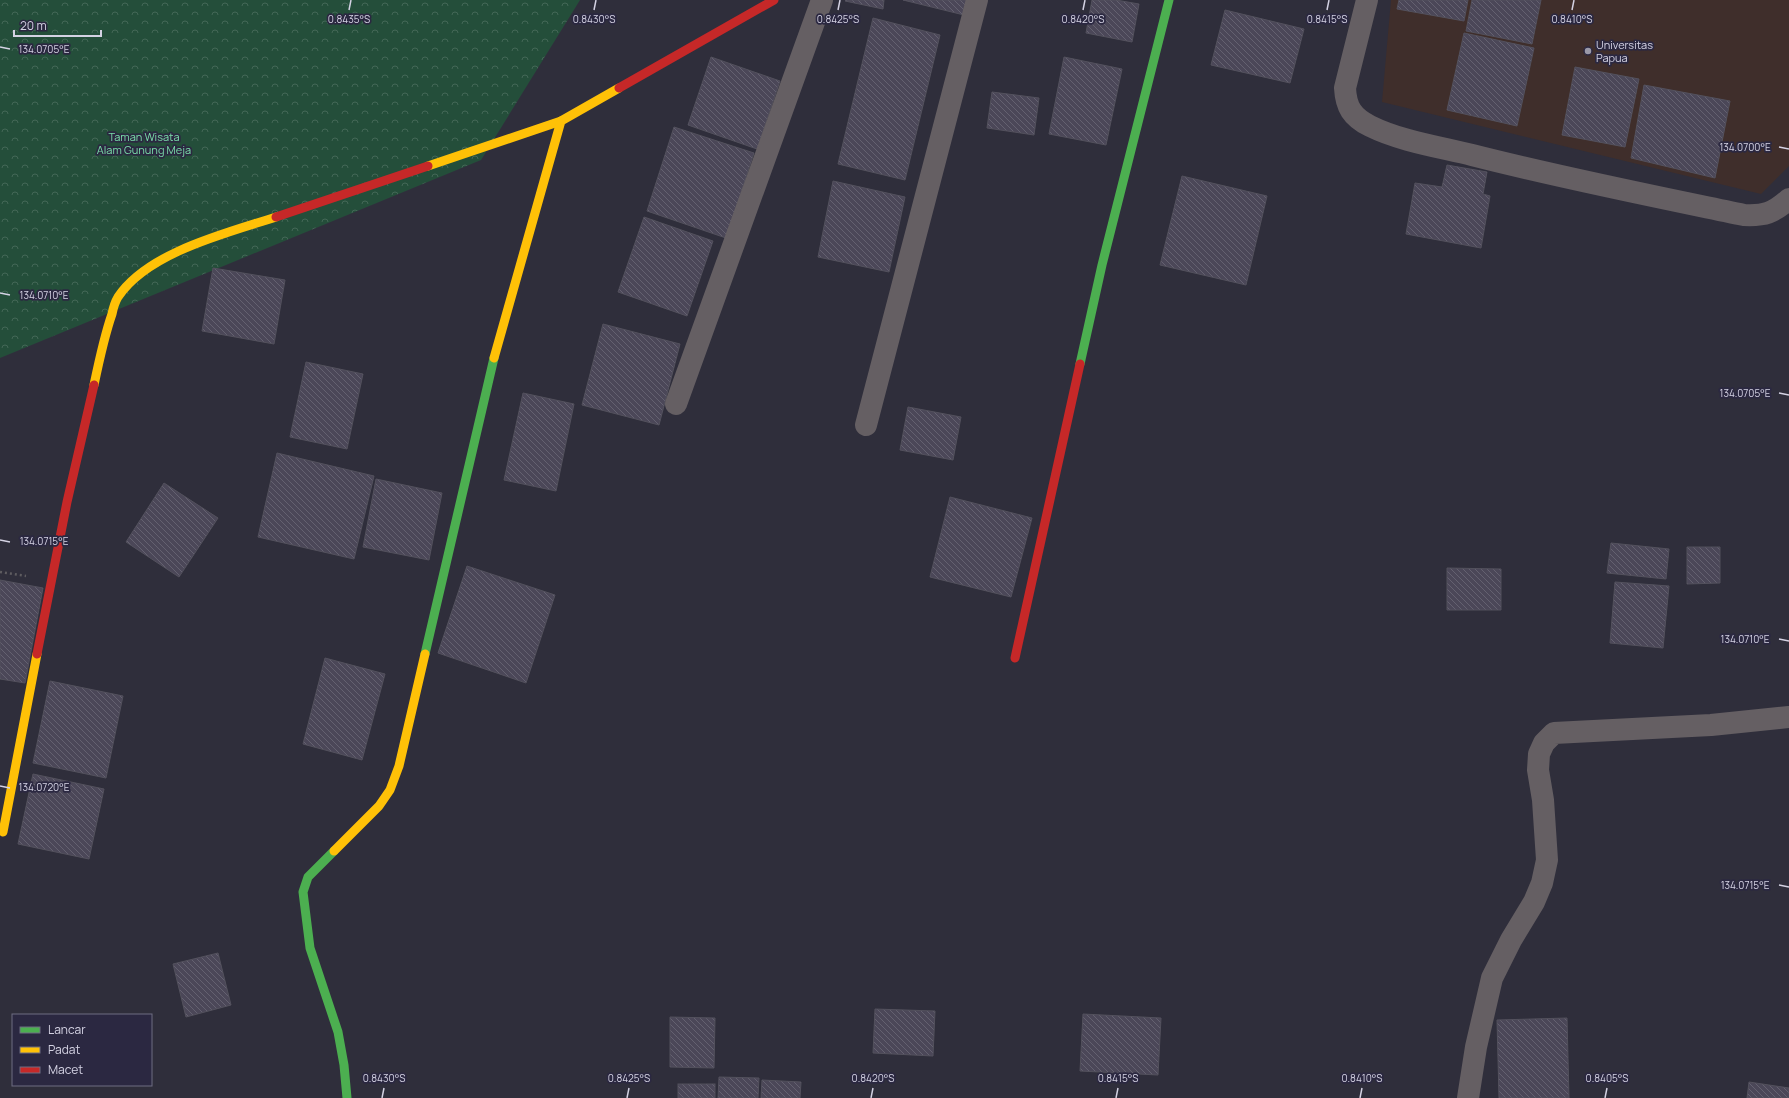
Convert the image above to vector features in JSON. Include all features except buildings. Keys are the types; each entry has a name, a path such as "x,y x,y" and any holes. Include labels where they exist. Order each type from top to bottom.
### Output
{"street":[{"path":"3,832 67,502 106,331 117,298 130,282 151,266 192,245 561,121 774,0"},
{"path":"676,404 822,0"},
{"path":"866,425 977,0"},
{"path":"1015,658 1102,264 1169,0"},
{"path":"1367,0 1345,88 1346,100 1349,109 1356,117 1370,126 1397,136 1525,168 1744,215 1760,216 1779,208 1789,199"},
{"path":"347,1098 344,1065 338,1032 310,948 302,892 308,877 379,806 390,790 399,766 499,338 532,228 561,121"},
{"path":"1468,1098 1476,1047 1492,978 1511,940 1534,902 1542,883 1547,860 1543,800 1538,770 1539,754 1544,743 1554,733 1711,726 1789,718"}],"shaded area":[{"name":"Universitas Papua","path":"1391,0 1789,0 1789,166 1761,194 1382,102"}],"green space":[{"name":"Taman Wisata Alam Gunung Meja","path":"0,0 580,0 481,160 0,358"}],"traffic: fast":[{"path":"1080,364 1102,265 1169,0"},
{"path":"425,654 494,358"},
{"path":"334,851 308,877 303,892 310,948 338,1032 344,1065 347,1098"}],"traffic: slow":[{"path":"494,358 561,121 619,88"},
{"path":"428,166 561,121"},
{"path":"94,385 104,340 115,303 131,281 148,268 168,256 190,246 212,237 276,217"},
{"path":"3,832 37,654"},
{"path":"334,851 379,806 390,790 399,766 425,654"}],"traffic: jam":[{"path":"619,88 774,0"},
{"path":"276,217 428,166"},
{"path":"1015,658 1080,364"},
{"path":"37,654 67,502 94,385"}],"place":[{"name":"Universitas Papua","path":"1588,51"}]}
